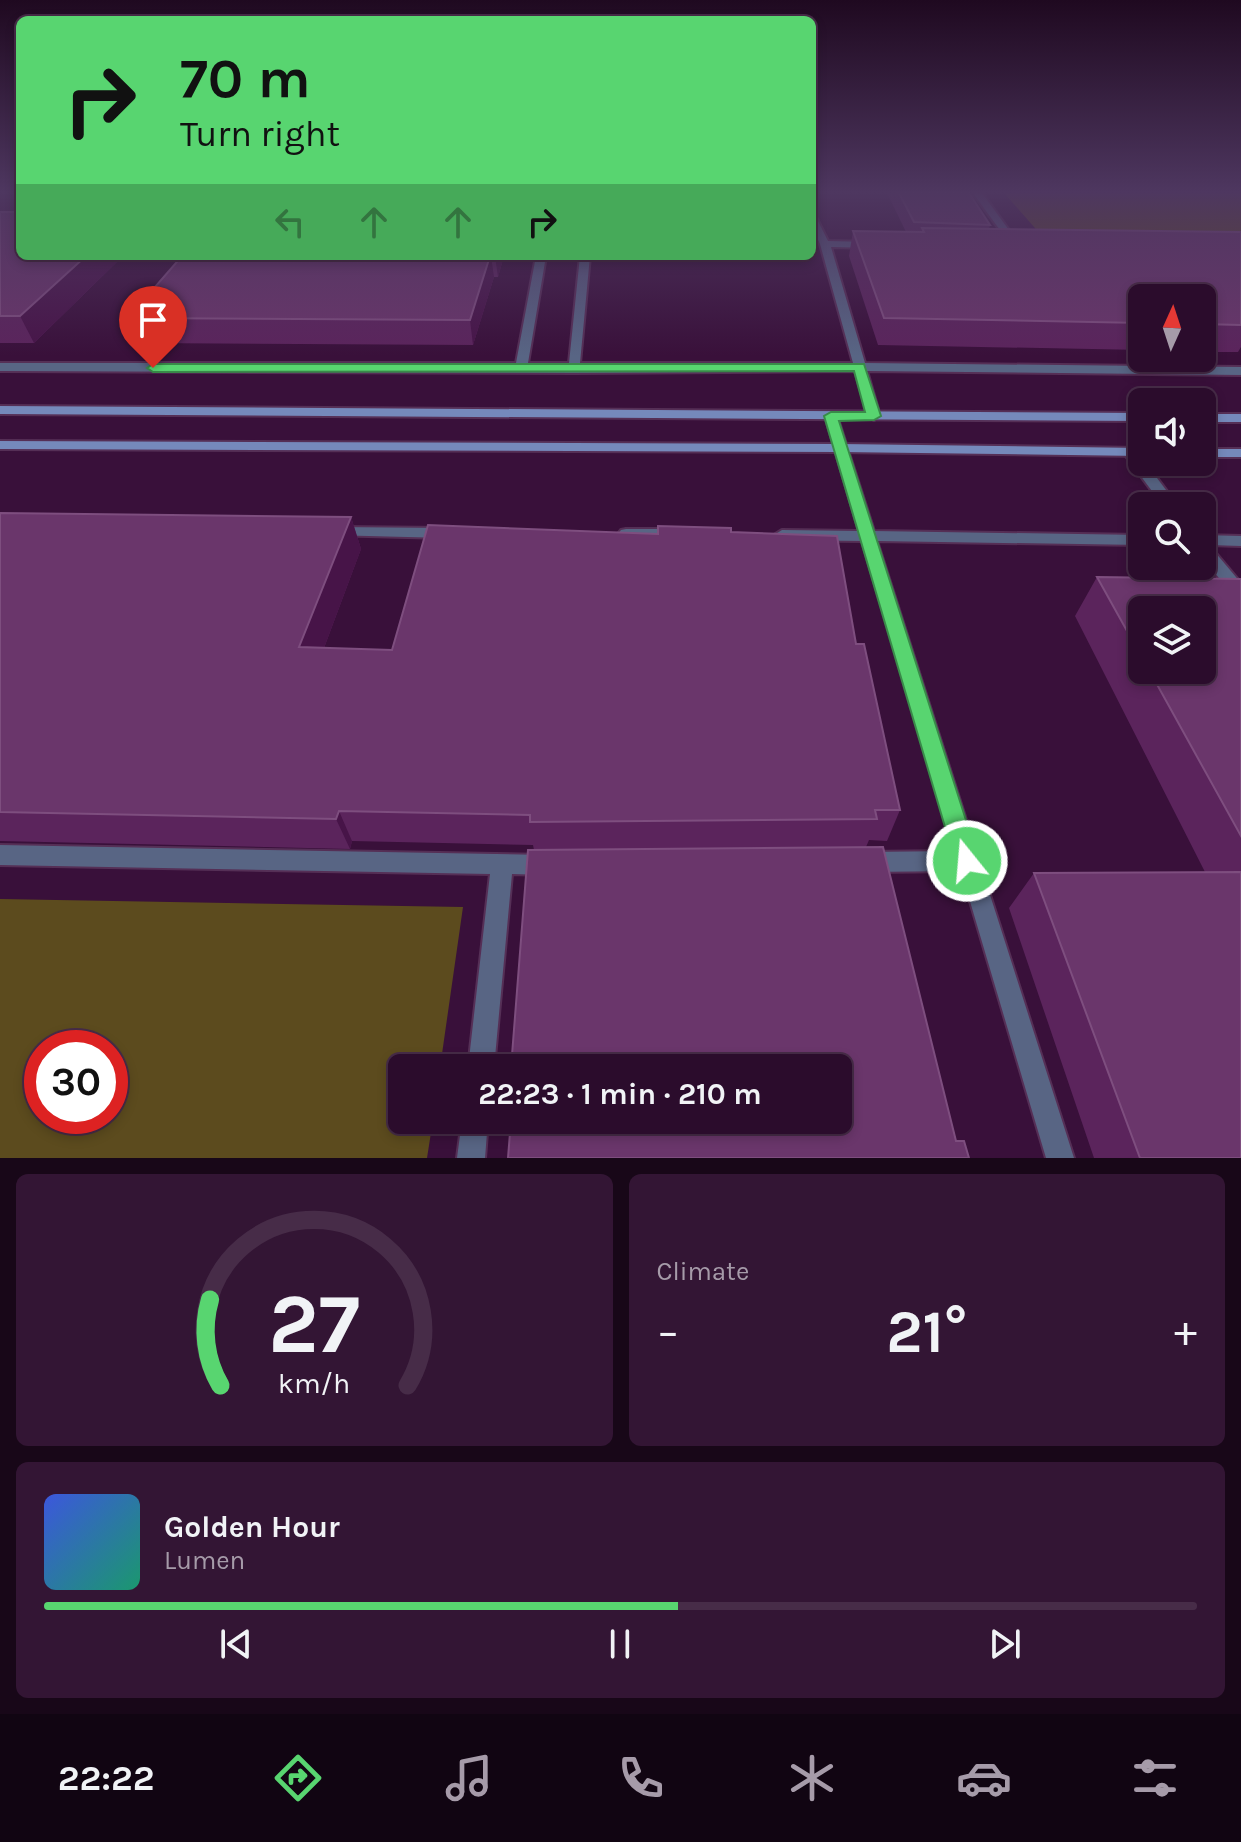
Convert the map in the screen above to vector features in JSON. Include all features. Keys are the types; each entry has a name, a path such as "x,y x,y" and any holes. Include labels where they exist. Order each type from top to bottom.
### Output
{"main road":[{"path":"0,410 1128,417"},
{"path":"1216,418 1241,418"},
{"path":"0,445 1128,452"},
{"path":"1216,453 1241,453"}],"street":[{"path":"826,247 874,416"},
{"path":"1005,250 1020,250 1018,247"},
{"path":"521,369 540,260"},
{"path":"574,369 585,260"},
{"path":"0,367 860,367 1241,371"},
{"path":"831,416 1060,1158"},
{"path":"315,532 457,533"},
{"path":"615,534 694,534"},
{"path":"773,535 1128,540"},
{"path":"1216,540 1241,541"},
{"path":"1216,564 1241,594"},
{"path":"0,855 564,864"},
{"path":"843,862 967,861"},
{"path":"482,1054 502,865"},
{"path":"471,1158 474,1134"}],"shaded area":[{"path":"0,899 463,907 442,1054 388,1054 388,1134 431,1134 427,1158 0,1158"}],"building":[{"path":"0,247 16,247 16,260 82,260 20,316 0,316"},
{"path":"859,247 1241,247 1241,325 1216,324 1216,284 1128,284 1128,323 884,318"},
{"path":"179,260 489,260 470,320 128,318"},
{"path":"0,513 351,517 299,647 392,650 428,525 658,534 658,526 837,536 856,644 864,644 900,810 875,810 877,819 530,822 530,815 339,811 336,819 0,812"},
{"path":"1097,577 1128,577 1128,580 1241,579 1241,836 1157,684 1216,684 1216,596 1128,596 1128,633"},
{"path":"883,847 956,1141 964,1141 969,1158 508,1158 510,1134 852,1134 852,1054 512,1054 528,850"},
{"path":"1241,872 1241,1158 1140,1158 1034,873"}],"route":[{"path":"153,368 860,367 874,416 831,416 967,861"}]}
